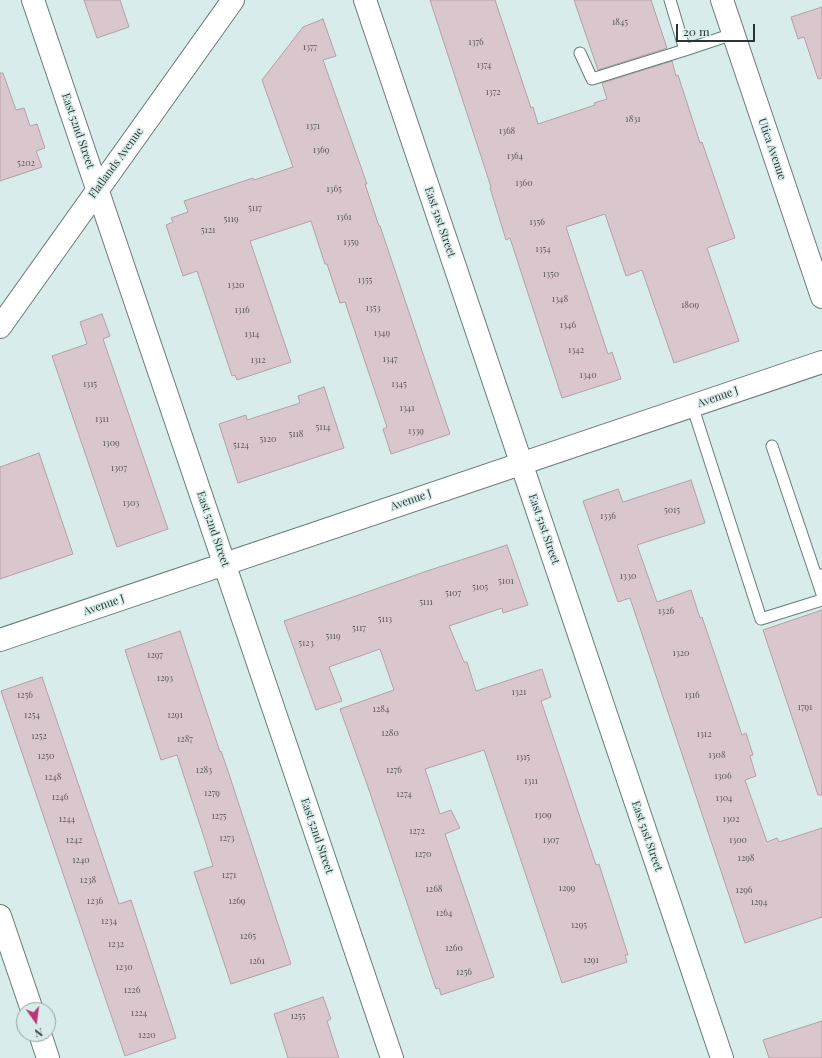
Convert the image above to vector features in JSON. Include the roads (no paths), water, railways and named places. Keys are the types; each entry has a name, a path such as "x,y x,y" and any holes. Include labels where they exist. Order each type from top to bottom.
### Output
{"street":[{"name":"East 52nd Street","path":"33,0 392,1058"},
{"name":"Flatlands Avenue","path":"0,326 233,0"},
{"name":"East 51st Street","path":"365,0 722,1058"},
{"name":"Utica Avenue","path":"722,0 822,297"},
{"name":"Avenue J","path":"0,640 521,462 822,362"},
{"path":"0,916 29,1002"},
{"path":"43,1042 48,1058"}],"lane":[{"path":"670,0 685,50"},
{"path":"580,53 592,80 733,34"},
{"path":"692,405 761,619 822,600"},
{"path":"772,446 819,575 822,594"}]}
